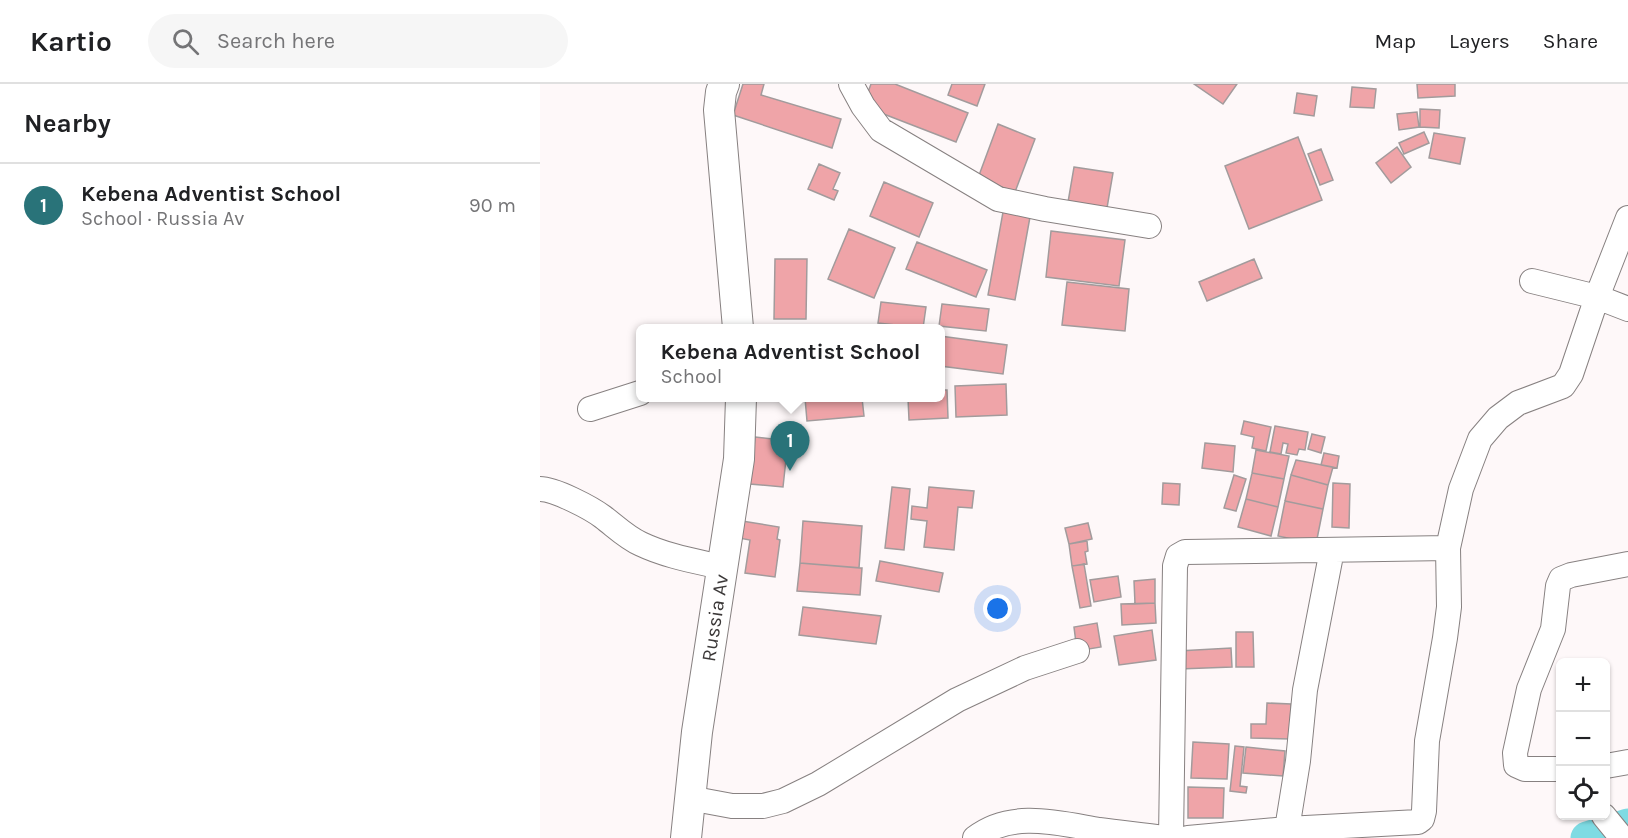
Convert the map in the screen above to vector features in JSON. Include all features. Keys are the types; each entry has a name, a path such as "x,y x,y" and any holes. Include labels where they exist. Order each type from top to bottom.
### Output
{"main road":[{"path":"716,87 738,324"},
{"name":"Russia Av","path":"686,838 697,732 739,459 741,402"}],"street":[{"path":"850,84 881,130 998,199 1149,226"},
{"path":"1188,838 1287,829 1418,822 1422,819 1425,811 1427,741 1449,607 1448,548 1461,489 1480,439 1498,418 1518,403 1563,386 1571,374 1597,297 1628,218"},
{"path":"1532,281 1597,297 1628,309"},
{"path":"590,409 636,394"},
{"path":"540,489 546,489 567,498 600,515 638,543 658,552 722,567"},
{"path":"1171,838 1175,566 1178,556 1185,552 1448,548"},
{"path":"1287,829 1298,761 1305,690 1332,550"},
{"path":"1556,769 1525,769 1516,765 1515,753 1529,689 1552,629 1558,586 1561,579 1571,575 1628,564"},
{"path":"689,798 732,806 762,806 783,801 819,784 957,700 1025,668 1077,651"},
{"path":"1610,765 1628,762"},
{"path":"975,838 985,830 1015,820 1057,822 1164,838"},
{"path":"1607,820 1622,838"}],"building":[{"path":"743,84 764,84 761,95 841,119 832,148 733,115"},
{"path":"871,84 895,84 968,113 956,142 863,106"},
{"path":"952,84 985,84 977,106 948,95"},
{"path":"1194,84 1237,84 1223,104"},
{"path":"1417,84 1455,84 1455,96 1418,98"},
{"path":"1352,87 1376,89 1374,108 1350,107"},
{"path":"1297,93 1317,96 1314,116 1294,113"},
{"path":"1420,109 1440,110 1439,128 1420,127"},
{"path":"1417,112 1419,127 1399,130 1397,114"},
{"path":"998,124 1035,139 1015,192 978,178"},
{"path":"1424,132 1429,143 1404,154 1399,143"},
{"path":"1434,133 1465,138 1460,164 1429,158"},
{"path":"1298,137 1322,200 1249,229 1225,166"},
{"path":"1397,147 1411,167 1391,183 1376,163"},
{"path":"1321,149 1333,180 1320,185 1308,154"},
{"path":"819,164 840,173 833,189 838,191 834,200 808,189"},
{"path":"1074,167 1113,173 1107,208 1068,202"},
{"path":"884,182 933,203 919,237 870,216"},
{"path":"1003,212 1030,217 1015,300 988,295"},
{"path":"849,229 895,248 874,298 828,279"},
{"path":"1051,231 1125,240 1119,286 1046,277"},
{"path":"917,242 987,270 976,297 906,269"},
{"path":"775,259 807,259 806,319 774,319"},
{"path":"1254,259 1262,278 1207,301 1199,282"},
{"path":"1067,282 1129,289 1125,331 1062,325"},
{"path":"881,302 926,307 924,324 878,323"},
{"path":"942,304 989,309 986,331 939,324"},
{"path":"945,337 1007,345 1003,374 945,367"},
{"path":"1006,384 1007,415 956,417 955,386"},
{"path":"945,390 947,390 948,418 909,420 908,402 945,402"},
{"path":"805,402 862,402 864,416 807,421"},
{"path":"1244,421 1271,427 1266,451 1252,448 1254,437 1241,434"},
{"path":"1275,426 1308,432 1305,450 1299,449 1297,455 1286,453 1288,444 1283,443 1281,454 1270,452"},
{"path":"1312,434 1325,437 1321,453 1308,449"},
{"path":"755,437 788,441 783,487 750,484"},
{"path":"1205,443 1235,446 1233,472 1202,468"},
{"path":"1256,450 1289,456 1284,479 1252,473"},
{"path":"1324,453 1339,456 1337,468 1321,465"},
{"path":"1296,460 1333,467 1328,485 1291,475"},
{"path":"1252,473 1284,479 1278,507 1246,499"},
{"path":"1234,475 1246,479 1236,511 1224,508"},
{"path":"1291,475 1328,485 1323,509 1285,501"},
{"path":"1163,483 1180,484 1179,505 1162,504"},
{"path":"1333,483 1350,484 1349,528 1332,527"},
{"path":"892,487 910,489 904,550 885,548"},
{"path":"929,487 974,491 972,508 958,507 954,550 924,547 927,521 911,519 912,506 927,508"},
{"path":"1246,499 1278,507 1271,536 1238,527"},
{"path":"1285,501 1323,509 1316,544 1278,536"},
{"path":"742,521 779,527 777,539 780,540 775,577 745,573 750,540 739,538"},
{"path":"803,521 862,526 859,568 800,563"},
{"path":"1088,523 1092,539 1069,544 1065,528"},
{"path":"1087,541 1088,551 1085,552 1087,564 1072,566 1069,544"},
{"path":"880,561 943,573 939,592 876,581"},
{"path":"800,563 862,568 860,595 797,591"},
{"path":"1084,564 1091,606 1080,608 1072,566"},
{"path":"1118,576 1121,597 1094,602 1090,580"},
{"path":"1155,579 1155,603 1135,604 1134,581"},
{"path":"1155,603 1156,623 1122,625 1121,604"},
{"path":"803,607 881,616 876,644 799,635"},
{"path":"1097,623 1101,647 1077,651 1074,627"},
{"path":"1152,630 1156,660 1119,665 1114,636"},
{"path":"1236,632 1253,632 1254,667 1236,667"},
{"path":"1231,648 1232,667 1179,669 1178,651"},
{"path":"1267,703 1291,704 1290,739 1251,738 1251,724 1266,724"},
{"path":"1193,742 1229,744 1227,779 1191,778"},
{"path":"1235,746 1244,747 1240,786 1247,787 1246,793 1230,791"},
{"path":"1246,747 1285,751 1283,776 1243,773"},
{"path":"1188,787 1224,788 1223,818 1188,818"}],"waterway":[{"path":"1587,838 1628,825"}],"place":[{"name":"Kebena Adventist School","path":"790,471"}]}
